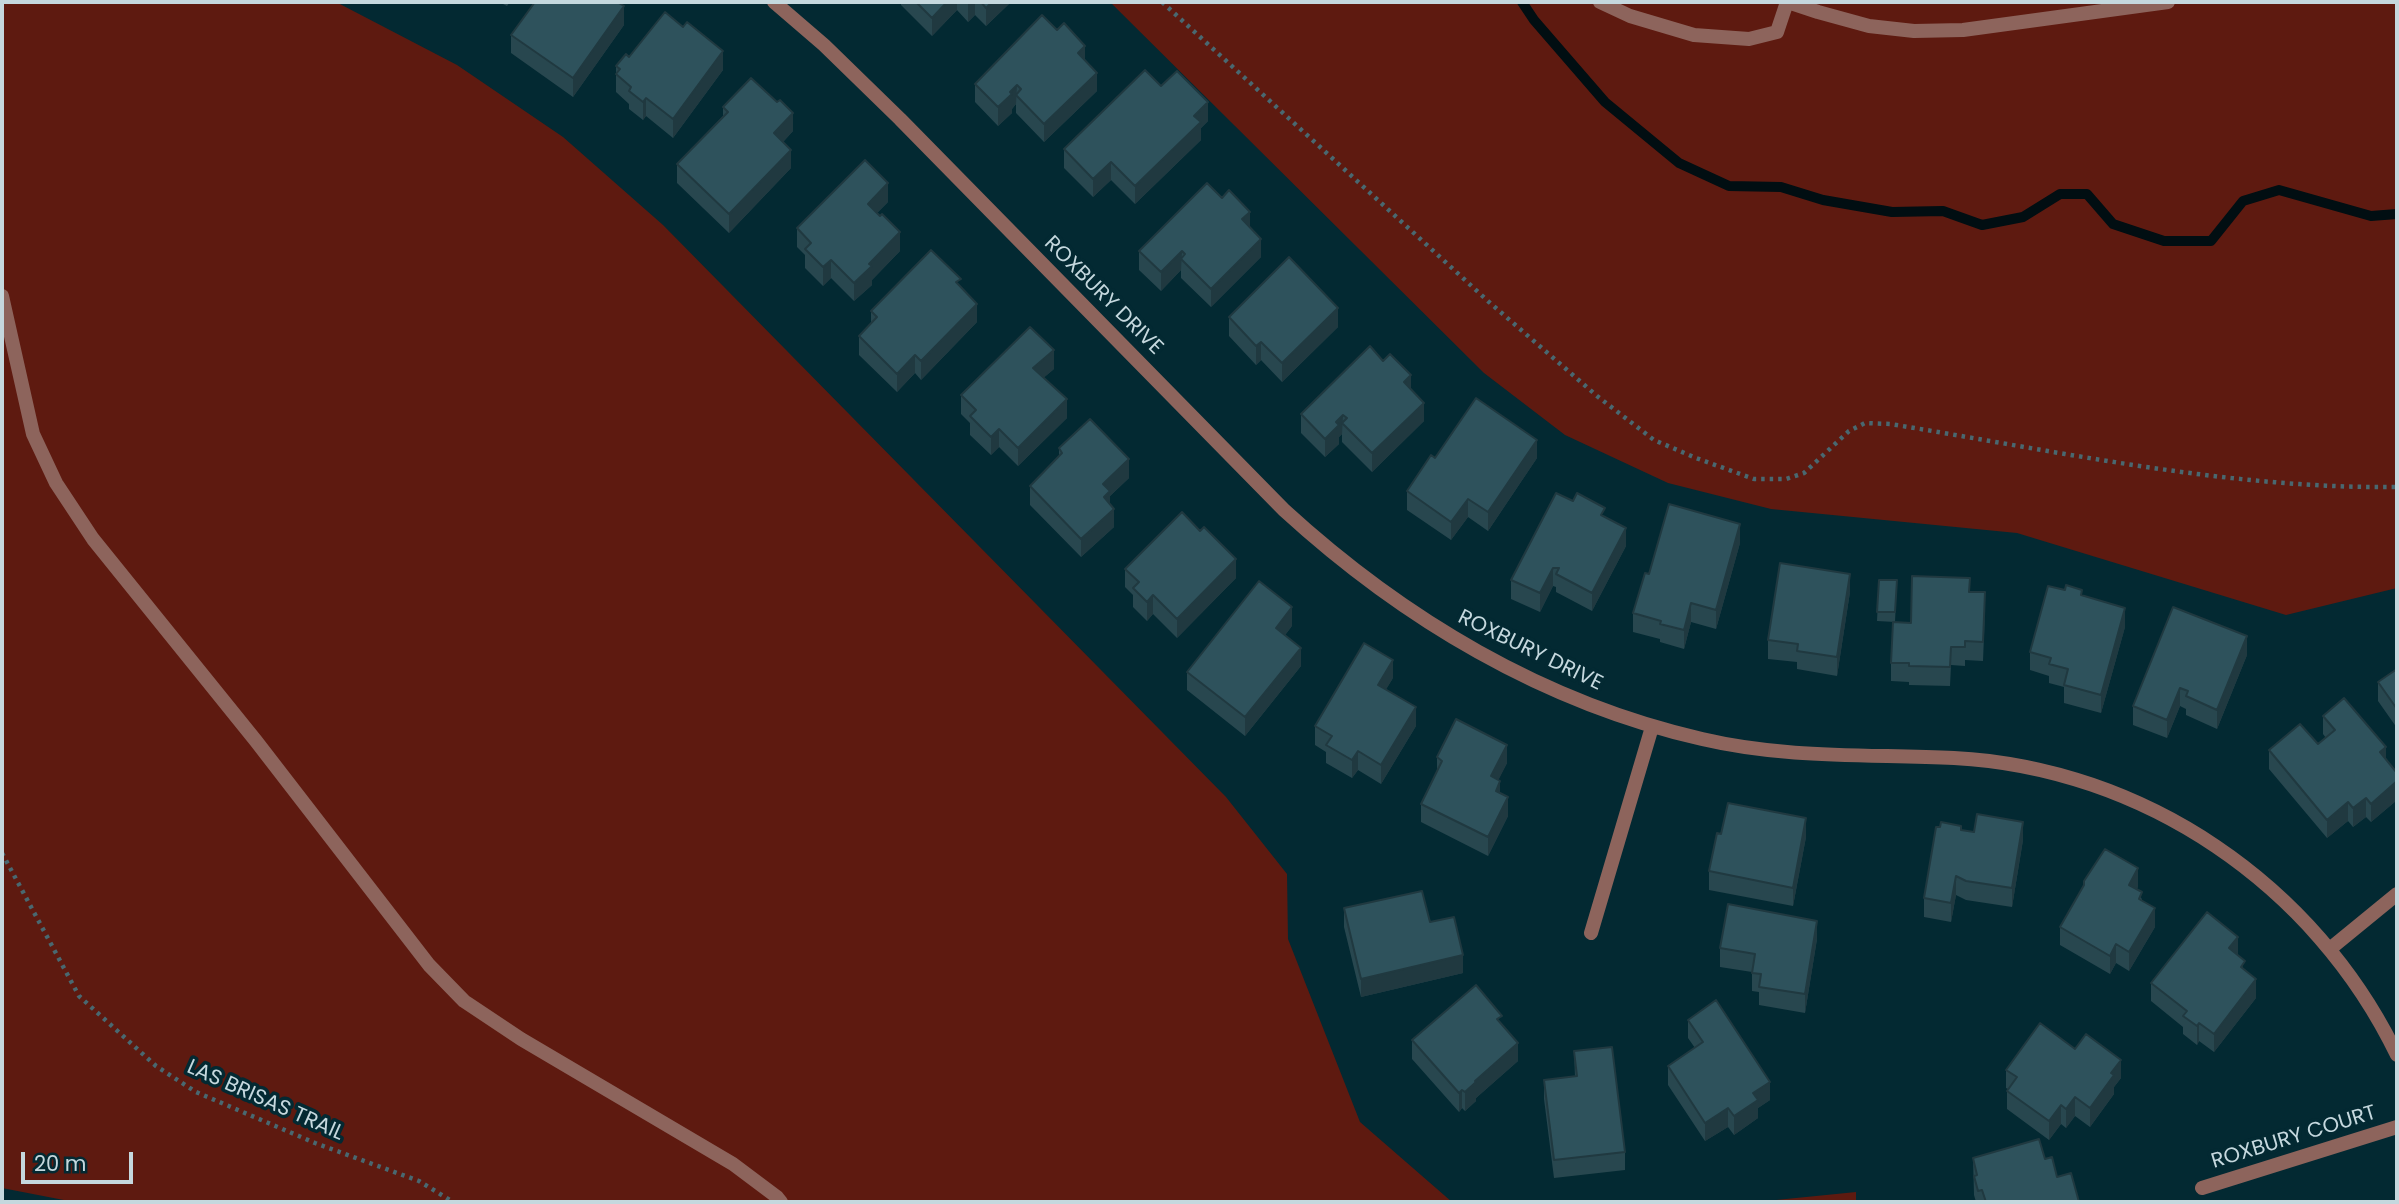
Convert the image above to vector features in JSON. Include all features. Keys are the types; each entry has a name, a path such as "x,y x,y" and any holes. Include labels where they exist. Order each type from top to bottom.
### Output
{"street":[{"name":"ROXBURY DRIVE","path":"774,2 824,44 900,119 1284,510 1320,543 1429,625 1485,657 1590,705 1652,727 1705,740 1765,750 1827,756 1956,758 2009,764 2106,788 2204,837 2252,871 2331,948 2383,1024 2397,1055"},
{"path":"1600,2 1630,16 1694,35 1749,39 1777,32 1788,2 1869,26 1914,32 1964,30 2168,2"},
{"path":"2,296 33,434 56,483 93,539 256,741 429,965 464,1001 521,1039 733,1164 781,1202"},
{"path":"1591,933 1652,727"},
{"path":"2331,948 2397,894"},
{"name":"ROXBURY COURT","path":"2202,1188 2397,1127"}],"path":[{"path":"1162,2 1417,237 1597,396 1654,440 1696,458 1754,479 1786,479 1804,473 1849,431 1865,423 1890,424 2203,475 2348,487 2397,486"},
{"name":"LAS BRISAS TRAIL","path":"2,853 79,996 156,1066 196,1092 315,1143 419,1181 453,1202"}],"shaded area":[{"path":"2,2 336,2 457,65 563,137 663,225 1226,797 1287,874 1288,939 1360,1122 1452,1202 74,1202 2,1188"},
{"path":"1110,2 2397,2 2397,588 2286,615 2017,533 1771,509 1668,483 1565,435 1484,373"},
{"path":"1856,1192 1856,1202 1756,1202"}],"building":[{"path":"535,2 617,2 624,6 573,78 511,35"},
{"path":"916,2 947,2 932,18"},
{"path":"981,2 992,2 986,8"},
{"path":"665,12 683,27 687,22 723,51 673,119 646,98 643,102 629,91 631,87 616,74 620,69 616,66 626,54 629,57"},
{"path":"1042,15 1057,30 1064,23 1085,46 1078,53 1097,73 1044,124 1016,95 1021,89 1017,85 998,107 975,84"},
{"path":"1145,70 1161,86 1177,71 1208,102 1194,116 1201,122 1135,186 1111,162 1093,179 1064,149"},
{"path":"751,78 793,113 774,133 791,150 729,214 677,164 728,112 723,107"},
{"path":"865,160 888,183 868,204 900,232 854,283 831,260 823,267 805,249 811,243 797,228"},
{"path":"1207,183 1222,198 1229,190 1250,212 1242,219 1261,239 1211,289 1181,259 1185,254 1182,251 1161,272 1139,251"},
{"path":"931,250 961,279 956,282 977,304 921,361 915,355 897,374 859,336 877,317 871,311"},
{"path":"1289,257 1338,308 1282,363 1261,342 1256,346 1229,317"},
{"path":"1030,327 1054,350 1033,368 1067,399 1018,448 999,429 991,437 970,416 976,410 961,395"},
{"path":"1370,346 1383,361 1390,354 1411,375 1404,382 1424,403 1372,453 1342,423 1347,418 1343,415 1336,422 1339,425 1325,439 1301,414"},
{"path":"1476,398 1537,440 1488,512 1468,499 1451,522 1407,491 1431,455 1435,458"},
{"path":"1090,419 1129,459 1103,484 1110,491 1104,497 1114,509 1081,539 1030,486 1062,453 1059,448"},
{"path":"1556,493 1573,501 1577,493 1605,508 1601,515 1626,528 1592,593 1556,574 1559,568 1553,568 1540,593 1511,580"},
{"path":"1669,504 1740,524 1716,610 1691,603 1684,630 1633,613 1645,573 1649,574"},
{"path":"1182,512 1200,531 1204,527 1236,559 1177,619 1153,595 1147,602 1133,588 1139,582 1125,569"},
{"path":"1780,563 1850,574 1837,657 1797,651 1798,644 1768,640"},
{"path":"1912,576 1970,578 1969,592 1985,592 1983,642 1965,641 1965,647 1951,647 1950,667 1891,663 1893,622 1911,623"},
{"path":"1879,580 1897,580 1895,612 1877,612"},
{"path":"1259,581 1292,607 1276,628 1301,648 1245,717 1187,672"},
{"path":"2066,585 2082,590 2081,595 2125,608 2101,695 2064,685 2068,669 2049,664 2051,658 2030,652 2048,586 2065,590"},
{"path":"2173,607 2247,636 2217,710 2186,696 2188,691 2180,688 2167,720 2133,706"},
{"path":"1364,643 1393,660 1378,685 1416,707 1381,765 1358,751 1352,760 1326,745 1332,736 1315,726"},
{"path":"2397,669 2397,709 2378,682"},
{"path":"2344,698 2386,747 2380,752 2397,773 2397,781 2371,804 2366,798 2353,808 2348,802 2327,820 2269,750 2300,724 2318,744 2335,730 2323,716"},
{"path":"1456,719 1507,745 1491,776 1500,781 1496,791 1508,797 1488,837 1421,804 1442,761 1437,757"},
{"path":"1728,803 1806,818 1793,888 1709,871 1717,833 1721,834"},
{"path":"1977,814 2023,822 2012,888 1966,881 1956,876 1951,903 1924,898 1936,827 1940,827 1941,822 1974,832"},
{"path":"2105,849 2138,868 2129,885 2142,892 2139,899 2155,908 2129,952 2116,944 2110,956 2060,927 2084,881"},
{"path":"1422,891 1430,922 1454,917 1463,955 1361,979 1344,908"},
{"path":"1728,904 1817,921 1805,994 1759,987 1761,974 1752,973 1755,954 1720,948"},
{"path":"2207,912 2238,937 2229,948 2245,961 2241,967 2256,979 2214,1034 2183,1016 2187,1011 2151,983"},
{"path":"1476,985 1502,1016 1497,1019 1518,1043 1465,1092 1462,1090 1459,1093 1412,1040"},
{"path":"1716,1000 1770,1082 1753,1093 1758,1100 1734,1116 1728,1108 1705,1123 1668,1066 1703,1042 1688,1020"},
{"path":"2040,1023 2075,1049 2086,1034 2121,1060 2111,1073 2114,1075 2090,1108 2075,1097 2066,1109 2061,1105 2049,1121 2007,1091 2017,1077 2006,1070"},
{"path":"1612,1047 1625,1152 1554,1160 1544,1080 1577,1076 1574,1051"},
{"path":"2039,1139 2045,1159 2052,1157 2057,1177 2071,1173 2079,1202 1986,1202 1982,1190 1978,1191 1973,1158"}],"waterway":[{"path":"1522,2 1534,20 1605,102 1679,163 1729,186 1781,187 1823,200 1892,212 1943,211 1982,225 2023,217 2060,194 2087,194 2113,224 2164,241 2211,241 2243,201 2279,190 2371,216 2397,214"}]}
